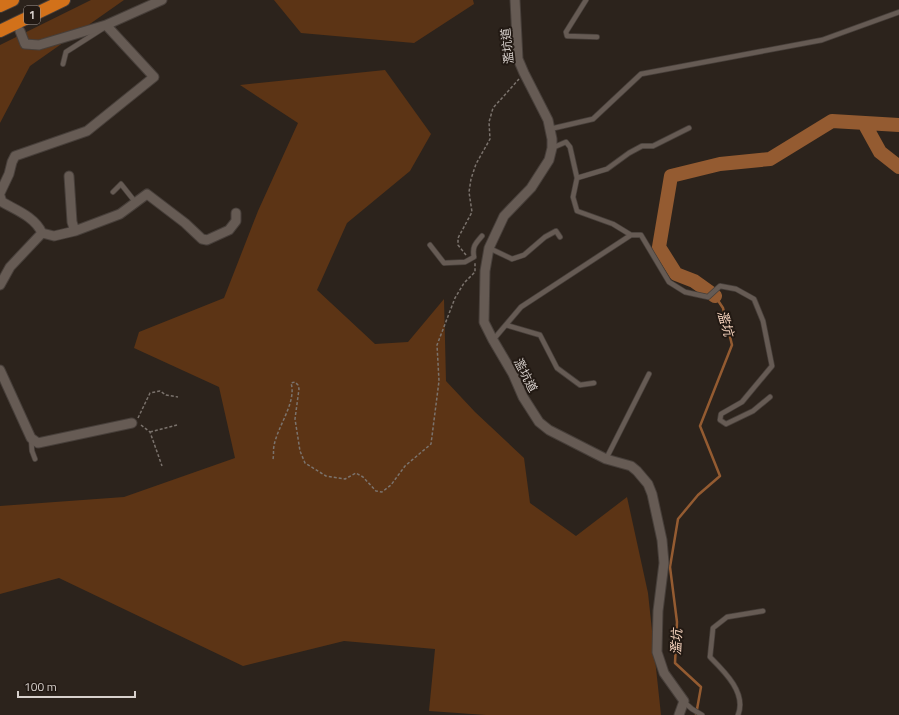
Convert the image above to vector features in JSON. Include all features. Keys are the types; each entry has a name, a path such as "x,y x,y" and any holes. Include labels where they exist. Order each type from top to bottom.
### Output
{"highway":[{"name":"1","path":"0,6 13,0"},
{"name":"1","path":"0,31 64,0"}],"street":[{"path":"20,31 24,44 39,45 106,25 162,0"},
{"name":"濫坑道","path":"514,0 518,59 548,120 552,139 552,148 549,160 531,188 504,216 489,248 485,271 484,322 492,340 514,374 523,397 539,422 549,430 606,459 631,466 648,484 652,494 662,540 664,563 658,611 657,652 664,673 684,701"},
{"path":"42,233 39,226 28,217 2,202 0,195 15,156 87,131 154,77 106,25"},
{"path":"69,176 72,222 76,231"},
{"path":"42,233 54,236 76,231 120,214 147,194 185,223 202,239 207,240 229,230 236,221 236,213"},
{"path":"0,285 10,267 42,233"},
{"path":"0,370 31,438 38,443 134,422"},
{"path":"679,715 684,701"}],"lane":[{"path":"586,0 566,32 567,36 597,38"},
{"path":"550,129 593,118 641,74 822,40 899,12"},
{"path":"63,64 66,52 99,32 106,25"},
{"path":"577,178 608,169 629,153 642,146 653,146 689,128"},
{"path":"552,148 566,142 570,147 577,178 573,197 577,211 613,224 631,235 641,235 670,282 685,292 708,297 720,286 736,289 754,300 763,321 772,366 742,402 721,414 720,420 726,424 753,411 770,397"},
{"path":"113,192 121,184 136,203"},
{"path":"489,248 512,259 524,255 545,237 556,231 560,237"},
{"path":"492,340 521,307 631,235"},
{"path":"430,245 444,263 465,262 474,257 474,245 482,236"},
{"path":"506,325 540,335 557,368 580,385 594,383"},
{"path":"606,459 649,374"},
{"path":"31,438 32,451 36,459"},
{"path":"738,715 740,709 738,695 727,674 710,657 713,628 727,617 763,611"},
{"path":"684,701 692,709 701,714"}],"path":[{"path":"274,459 274,446 290,402 293,389 291,383 295,382 299,389 295,419 300,451 305,463 326,476 345,479 356,473 363,477 376,491 382,492 391,485 405,466 431,444 439,381 437,345 455,298 464,283 475,272 474,257 467,256 458,245 458,238 472,212 469,192 471,178 476,164 490,139 489,122 493,108 524,73"},
{"path":"162,466 150,432 134,422 150,393 160,391 166,395 178,397"},
{"path":"150,432 177,426"}],"shaded area":[{"path":"91,0 124,0 30,66 0,123 0,45"},
{"path":"274,0 473,0 474,4 414,43 301,33"},
{"path":"385,70 431,134 410,171 347,223 317,290 375,344 408,342 444,299 446,381 475,412 524,458 530,503 576,536 627,497 648,593 661,715 486,715 429,711 435,649 344,641 243,666 59,578 0,594 0,506 124,497 235,458 219,387 134,348 139,332 224,298 258,211 298,123 240,85"}],"waterway":[{"name":"濫坑","path":"715,296 694,281 676,274 659,247 671,176 720,164 770,159 832,121 899,125"},
{"path":"864,123 880,152 899,167"},
{"name":"濫坑","path":"696,715 701,687 675,663 677,622 670,567 678,519 698,495 720,476 700,426 732,345 723,308 715,296"}]}
